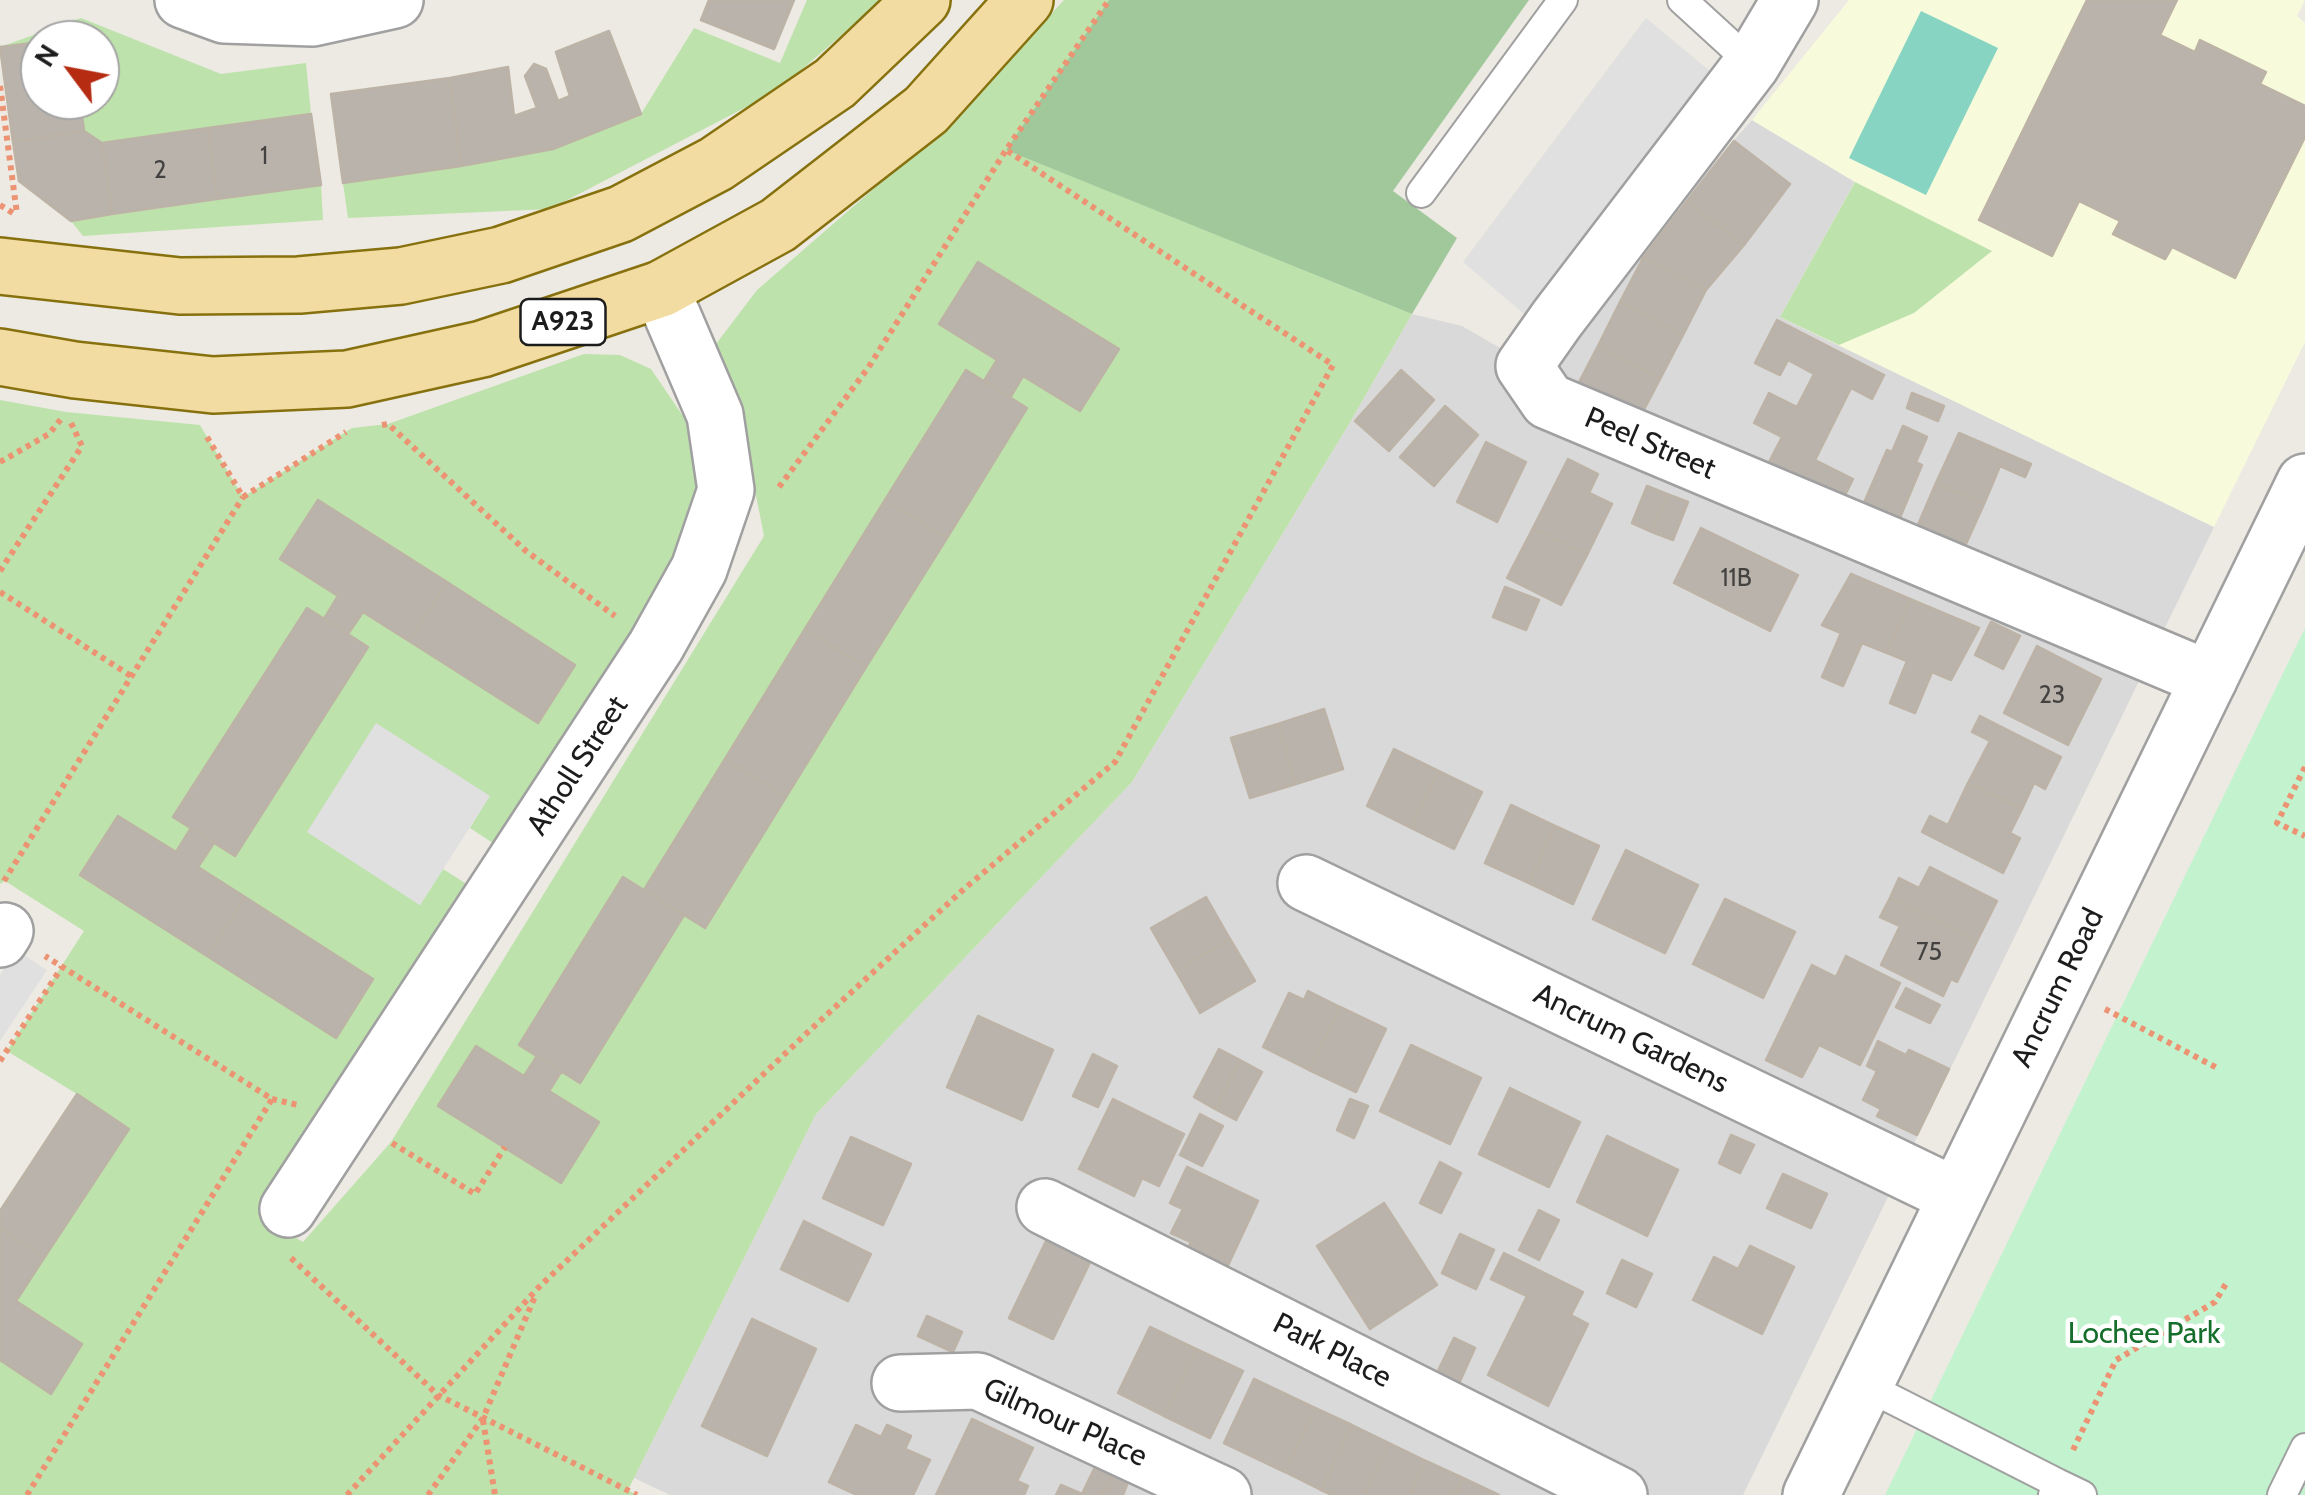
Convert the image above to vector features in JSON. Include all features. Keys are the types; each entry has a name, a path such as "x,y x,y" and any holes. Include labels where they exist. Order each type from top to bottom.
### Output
{"main road":[{"path":"9,241 180,286 299,286 401,276 501,255 621,214 716,164 835,83 922,0"},
{"name":"A923","path":"0,358 213,385 347,379 482,349 661,288 778,224 926,110 1025,0"}],"street":[{"name":"Peel Street","path":"1790,0 1752,64 1524,366 1548,401 2209,678"},
{"path":"212,5 312,18 383,2"},
{"name":"Atholl Street","path":"288,1209 656,646 699,569 726,490 715,415 661,288"},
{"name":"Ancrum Road","path":"1812,1495 2305,482"},
{"name":"Ancrum Gardens","path":"1306,883 1956,1196"},
{"name":"Park Place","path":"1046,1208 1618,1495"},
{"name":"Gilmour Place","path":"900,1384 978,1381 1224,1495"}],"lane":[{"path":"1421,193 1563,0"},
{"path":"1682,0 1752,64"},
{"path":"1864,1385 2064,1491"},
{"path":"2282,1495 2305,1448"}],"path":[{"path":"776,491 868,368 1006,150 1109,0"},
{"path":"0,86 9,241"},
{"path":"347,1495 539,1287 950,902 1115,762 1333,365 1006,150"},
{"path":"50,409 66,412"},
{"path":"0,462 49,434 66,412"},
{"path":"0,571 82,446 66,412"},
{"path":"370,426 388,424 526,551 656,646"},
{"path":"200,425 242,497"},
{"path":"27,1495 272,1099 62,967 2,935 4,880 242,497 352,428"},
{"path":"0,592 131,676"},
{"path":"2305,767 2277,822 2305,836"},
{"path":"0,1061 62,967"},
{"path":"2059,986 2220,1069"},
{"path":"390,1142 476,1194 505,1147"},
{"path":"288,1209 290,1258 438,1396 637,1495"},
{"path":"2064,1491 2116,1360 2215,1302 2227,1282"},
{"path":"428,1495 483,1418 539,1287"},
{"path":"483,1418 494,1495"}],"shaded area":[{"path":"1849,0 2305,0 2297,16 2305,23 2305,342 2214,527 1780,317 1855,182 1752,120"},
{"path":"1921,11 1998,48 1926,195 1849,158"},
{"path":"1646,18 1711,72 1524,314 1463,262"},
{"path":"1752,120 1855,182 1781,317 2214,527 1743,1495 670,1495 634,1478 816,1114 1132,782 1412,314 1462,326 1507,352 1567,355 1630,256"},
{"path":"376,723 490,796 420,905 307,832"},
{"path":"16,950 47,970 0,1041 0,975"}],"green space":[{"path":"807,0 882,0 777,91 550,209 348,218 343,183 553,149 641,114 694,28 780,63"},
{"path":"1064,0 1109,0 1007,150 1412,314 1132,782 816,1114 628,1490 637,1495 0,1495 0,1360 51,1393 82,1345 16,1301 77,1094 7,1051 84,931 5,881 0,884 0,400 66,412 200,425 243,497 352,428 388,424 584,354 620,355 651,369 685,419 700,488 685,557 502,849 470,828 489,796 307,831 420,905 443,869 476,890 268,1222 303,1242 391,1142 764,536 737,399 716,344 757,290 953,120"},
{"path":"1109,0 1529,0 1393,191 1457,238 1412,314 1006,150"},
{"path":"120,34 221,74 306,63 311,114 102,143 84,131 83,120 120,120"},
{"path":"1855,182 1992,251 1914,313 1839,345 1780,317"},
{"path":"321,185 323,220 83,236 71,221"},
{"name":"Lochee Park","path":"2305,628 2305,1495 1885,1495"}],"building":[{"path":"709,0 794,0 774,49 701,20"},
{"path":"2087,0 2177,0 2160,35 2195,52 2200,40 2266,72 2260,84 2305,106 2305,137 2235,278 2172,247 2165,259 2113,234 2120,221 2079,201 2052,256 1979,220"},
{"path":"609,31 641,114 553,149 461,166 450,78 508,67 514,116 537,108 525,76 534,64 546,69 558,101 570,96 556,52"},
{"path":"20,44 20,120 83,120 84,131 13,142 0,47"},
{"path":"450,78 461,166 343,183 331,94"},
{"path":"311,114 321,185 217,199 208,128"},
{"path":"208,128 217,199 112,214 102,143"},
{"path":"84,131 102,143 112,214 71,221 19,181 13,142"},
{"path":"1734,141 1790,184 1744,245 1687,201"},
{"path":"1687,201 1744,245 1706,290 1643,258"},
{"path":"1643,258 1706,290 1683,335 1620,302"},
{"path":"978,262 1119,349 1080,411 1023,376 1010,398 984,381 997,360 939,324"},
{"path":"1620,302 1683,335 1660,379 1598,346"},
{"path":"1777,320 1884,375 1872,399 1851,388 1815,460 1853,479 1839,507 1764,472 1782,437 1754,423 1769,393 1797,407 1814,374 1788,360 1780,375 1755,363"},
{"path":"1598,346 1660,379 1637,423 1575,390"},
{"path":"966,370 1027,408 947,538 885,500"},
{"path":"1401,370 1434,400 1389,451 1355,421"},
{"path":"1912,393 1944,406 1938,421 1907,408"},
{"path":"1445,406 1478,435 1434,486 1400,457"},
{"path":"1903,426 1927,437 1916,462 1922,465 1896,527 1860,512 1887,450 1892,452"},
{"path":"1959,433 2031,464 2025,477 2000,466 1984,504 1936,483"},
{"path":"1486,442 1526,462 1497,522 1457,502"},
{"path":"1568,459 1598,474 1589,493 1612,504 1587,555 1533,528"},
{"path":"1936,483 1984,504 1961,555 1914,534"},
{"path":"1647,486 1667,494 1652,532 1632,523"},
{"path":"1667,494 1688,502 1673,540 1652,532"},
{"path":"318,500 447,582 409,641 363,612 348,634 324,619 338,596 280,559"},
{"path":"885,500 947,538 866,667 805,629"},
{"path":"1533,528 1587,555 1561,605 1507,578"},
{"path":"1701,528 1798,575 1770,631 1674,583"},
{"path":"1851,574 1910,599 1887,653 1862,643 1843,686 1822,677 1841,633 1822,625"},
{"path":"447,582 575,665 538,723 409,641"},
{"path":"1505,587 1539,600 1526,630 1493,617"},
{"path":"1910,599 1979,628 1951,680 1932,672 1915,713 1890,703 1907,661 1887,653"},
{"path":"307,608 368,647 235,856 173,817"},
{"path":"1991,622 2020,636 2003,669 1975,655"},
{"path":"805,629 866,667 786,797 725,759"},
{"path":"2037,646 2101,679 2068,745 2004,713"},
{"path":"1324,709 1343,769 1296,784 1278,724"},
{"path":"1980,716 2061,757 2045,789 2034,783 2022,809 1968,783 1990,741 1972,732"},
{"path":"1278,724 1296,784 1250,798 1231,738"},
{"path":"1394,749 1439,771 1411,828 1367,806"},
{"path":"725,759 786,797 705,928 644,890"},
{"path":"1439,771 1482,792 1454,849 1411,828"},
{"path":"1968,783 2022,809 2010,833 2020,838 2003,873 1922,832 1930,816 1948,825"},
{"path":"1511,805 1555,826 1529,883 1485,863"},
{"path":"118,816 176,852 191,828 214,843 198,867 245,897 207,956 80,875"},
{"path":"1555,826 1599,846 1573,904 1529,883"},
{"path":"1626,850 1698,885 1665,953 1593,919"},
{"path":"1930,867 1997,901 1977,941 1890,898 1899,878 1919,888"},
{"path":"623,877 684,915 580,1083 519,1045"},
{"path":"245,897 373,979 336,1038 207,956"},
{"path":"1206,897 1230,939 1176,971 1151,928"},
{"path":"1890,898 1977,941 1957,982 1951,979 1943,996 1881,965 1900,926 1880,917"},
{"path":"1725,899 1795,932 1763,998 1693,964"},
{"path":"1230,939 1255,981 1200,1013 1176,971"},
{"path":"1846,956 1900,983 1860,1065 1819,1045 1802,1077 1766,1060 1812,965 1836,977"},
{"path":"1906,988 1940,1005 1930,1023 1896,1007"},
{"path":"1308,991 1340,1007 1309,1070 1263,1047 1289,993 1304,1000"},
{"path":"1340,1007 1386,1029 1356,1092 1309,1070"},
{"path":"978,1016 1053,1050 1022,1120 947,1087"},
{"path":"1878,1041 1906,1055 1909,1050 1949,1069 1917,1135 1877,1116 1881,1109 1863,1100 1877,1071 1867,1066"},
{"path":"1411,1045 1481,1078 1450,1144 1380,1111"},
{"path":"476,1046 524,1076 537,1056 561,1072 549,1091 599,1122 561,1183 438,1106"},
{"path":"1219,1049 1240,1060 1215,1109 1194,1097"},
{"path":"1093,1054 1117,1066 1098,1107 1073,1096"},
{"path":"1240,1060 1262,1072 1236,1120 1215,1109"},
{"path":"1510,1088 1580,1122 1549,1187 1479,1154"},
{"path":"77,1094 129,1129 44,1258 0,1228 0,1211"},
{"path":"1113,1099 1184,1134 1159,1186 1142,1178 1134,1196 1079,1169"},
{"path":"1350,1099 1368,1106 1354,1138 1337,1130"},
{"path":"1200,1114 1223,1126 1202,1166 1180,1155"},
{"path":"1731,1135 1754,1145 1740,1173 1719,1163"},
{"path":"1607,1136 1678,1170 1647,1236 1577,1202"},
{"path":"851,1137 911,1164 883,1225 823,1198"},
{"path":"1440,1162 1461,1173 1441,1213 1420,1203"},
{"path":"1187,1167 1258,1201 1223,1276 1184,1256 1191,1242 1171,1233 1183,1209 1170,1203"},
{"path":"1783,1174 1827,1194 1811,1228 1767,1208"},
{"path":"1384,1203 1437,1285 1370,1329 1317,1246"},
{"path":"1539,1210 1559,1220 1539,1260 1519,1250"},
{"path":"804,1221 871,1254 848,1301 781,1269"},
{"path":"0,1228 44,1258 16,1301 82,1344 51,1394 0,1360"},
{"path":"1460,1234 1494,1250 1476,1289 1442,1273"},
{"path":"1049,1235 1093,1256 1053,1339 1009,1318"},
{"path":"1750,1246 1794,1267 1762,1334 1693,1300 1714,1257 1738,1269"},
{"path":"1504,1253 1583,1292 1571,1315 1588,1324 1548,1406 1488,1375 1527,1296 1491,1279"},
{"path":"1622,1260 1652,1274 1636,1307 1607,1293"},
{"path":"927,1316 962,1332 953,1352 918,1336"},
{"path":"752,1319 816,1349 767,1456 702,1426"},
{"path":"1150,1327 1196,1349 1164,1416 1118,1393"},
{"path":"1454,1338 1475,1348 1456,1390 1434,1379"},
{"path":"1196,1349 1243,1371 1210,1438 1164,1416"},
{"path":"1254,1379 1315,1408 1285,1472 1224,1443"},
{"path":"1315,1408 1352,1425 1321,1490 1285,1472"},
{"path":"972,1419 1033,1448 1017,1481 1028,1486 1024,1495 936,1495"},
{"path":"856,1425 881,1437 887,1425 911,1436 905,1449 930,1460 913,1495 857,1495 829,1482"},
{"path":"1352,1425 1389,1443 1364,1495 1332,1495 1321,1490"},
{"path":"1389,1443 1426,1461 1410,1495 1364,1495"},
{"path":"1426,1461 1463,1478 1455,1495 1410,1495"},
{"path":"1095,1467 1112,1474 1102,1495 1056,1495 1061,1485 1082,1494"},
{"path":"1112,1474 1128,1482 1123,1495 1102,1495"},
{"path":"1463,1478 1499,1495 1455,1495"}]}
